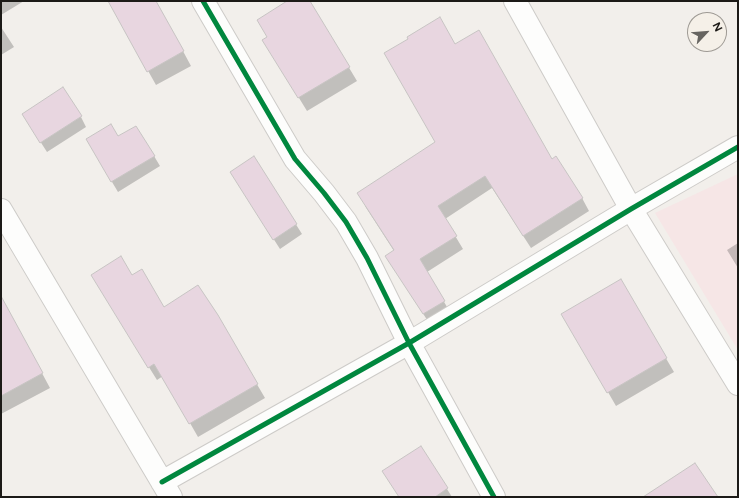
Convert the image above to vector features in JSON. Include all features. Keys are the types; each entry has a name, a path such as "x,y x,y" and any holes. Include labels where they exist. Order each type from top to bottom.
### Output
{"street":[{"path":"203,1 295,159 346,222 367,258 409,343 494,497"},
{"path":"515,1 631,209 738,384"},
{"path":"1,210 7,234 167,489 631,209 738,147"}],"shaded area":[{"path":"738,174 738,350 655,213"}],"building":[{"path":"108,1 156,1 184,51 147,72"},
{"path":"287,1 310,1 350,67 298,98 262,40 267,37 257,20"},
{"path":"440,17 455,44 479,30 552,159 556,156 583,198 523,236 485,176 438,206 457,236 420,259 445,301 423,314 385,256 394,250 357,193 435,142 384,53 408,39 407,37"},
{"path":"63,87 82,116 40,143 22,114"},
{"path":"111,124 118,136 136,126 155,156 111,182 86,139"},
{"path":"254,156 297,224 273,240 230,172"},
{"path":"121,256 132,275 142,269 164,307 198,285 218,315 258,384 189,424 154,364 148,368 91,275"},
{"path":"621,279 667,358 607,393 561,314"},
{"path":"1,296 43,373 1,396"},
{"path":"421,446 448,488 435,497 399,497 382,471"},
{"path":"695,463 718,497 643,497"}],"cycle path":[{"path":"203,1 295,159 346,222 367,258 409,343 494,497"},
{"path":"162,482 409,343 631,209 738,147"}]}
